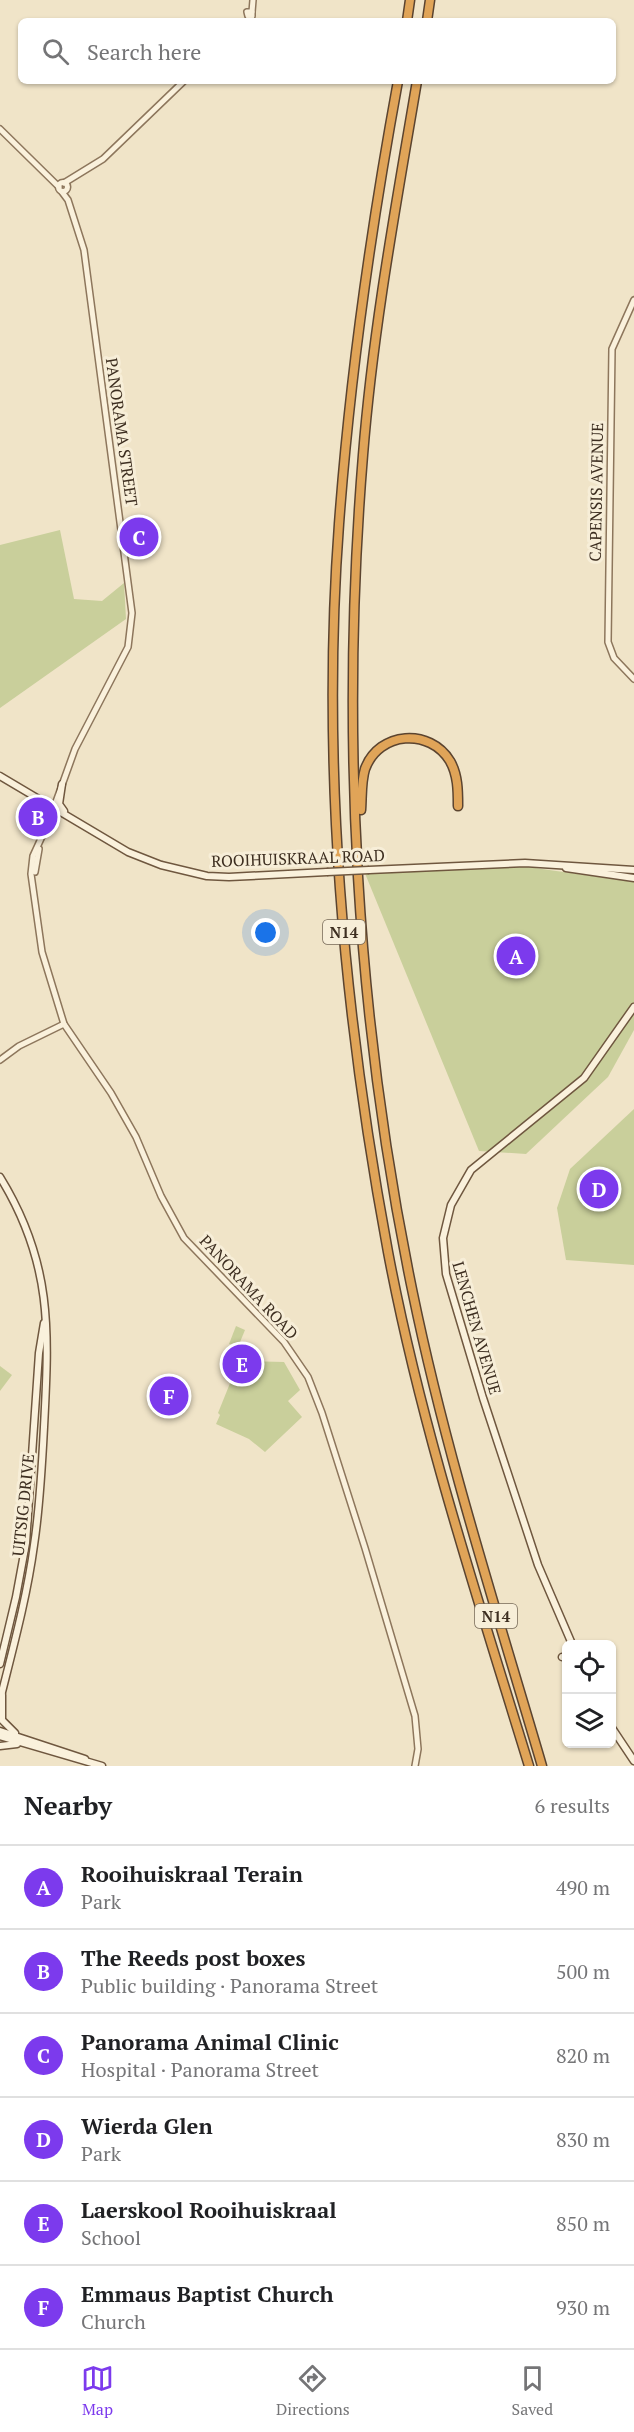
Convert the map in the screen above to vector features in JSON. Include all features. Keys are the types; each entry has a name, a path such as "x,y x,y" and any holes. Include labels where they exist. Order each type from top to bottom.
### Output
{"highway":[{"path":"407,18 410,0"},
{"path":"427,18 430,0"},
{"name":"N14","path":"397,84 359,311 339,524 335,724 344,930 364,1111 389,1255 411,1360 445,1489 529,1766"},
{"name":"N14","path":"416,84 389,238 378,322 359,520 355,606 354,733 357,831 366,963 384,1128 414,1302 462,1499 542,1766"},
{"path":"366,963 362,789 369,761 379,749 391,741 412,738 426,741 440,749 452,764 458,785 459,806"}],"main road":[{"name":"ROOIHUISKRAAL ROAD","path":"0,778 128,852 181,871 229,877 552,863 634,870"},
{"path":"62,784 60,807 73,819"},
{"name":"ROOIHUISKRAAL ROAD","path":"500,864 572,869 634,878"},
{"name":"LENCHEN AVENUE","path":"570,1640 538,1565 485,1406 446,1274 443,1238 451,1205 471,1170 584,1078 634,1007"},
{"name":"UITSIG DRIVE","path":"0,1177 29,1234 39,1267 47,1310 48,1353 37,1524 25,1599 0,1700"},
{"name":"UITSIG DRIVE","path":"0,1664 26,1543 39,1353 47,1310"},
{"path":"4,1683 0,1709 2,1720 10,1730 27,1742"},
{"path":"0,1731 102,1766"},
{"path":"616,1731 634,1755"},
{"path":"616,1732 634,1761"},
{"path":"0,1736 27,1742"},
{"path":"0,1746 27,1742"}],"street":[{"path":"248,16 253,0"},
{"path":"0,129 53,180 64,187 103,159 181,84"},
{"name":"PANORAMA STREET","path":"64,187 84,250 132,614 128,647 75,749 52,808 36,863 36,904 42,952 64,1024 75,1041"},
{"name":"CAPENSIS AVENUE","path":"634,300 611,352 608,642 614,658 634,680"},
{"path":"0,1060 19,1046 64,1024"},
{"name":"PANORAMA ROAD","path":"75,1041 111,1093 136,1137 161,1196 184,1238 284,1342 308,1377 322,1413 365,1548 415,1716 418,1740 414,1766"}],"green space":[{"path":"60,530 74,599 102,601 124,583 126,619 0,708 0,545"},
{"path":"521,866 634,882 634,1030 608,1077 526,1154 479,1151 364,871"},
{"path":"634,1109 634,1265 566,1260 557,1208 570,1169"},
{"path":"236,1326 245,1330 238,1347 229,1344"},
{"path":"239,1361 284,1362 300,1390 288,1401 302,1417 265,1452 249,1439 216,1424 220,1415 218,1413"},
{"path":"0,1366 12,1375 0,1391"}],"place":[{"name":"Panorama Animal Clinic","path":"139,537"},
{"name":"The Reeds post boxes","path":"38,817"},
{"name":"Rooihuiskraal Terain","path":"516,956"},
{"name":"Wierda Glen","path":"599,1189"},
{"name":"Laerskool Rooihuiskraal","path":"242,1364"},
{"name":"Emmaus Baptist Church","path":"169,1396"}]}
